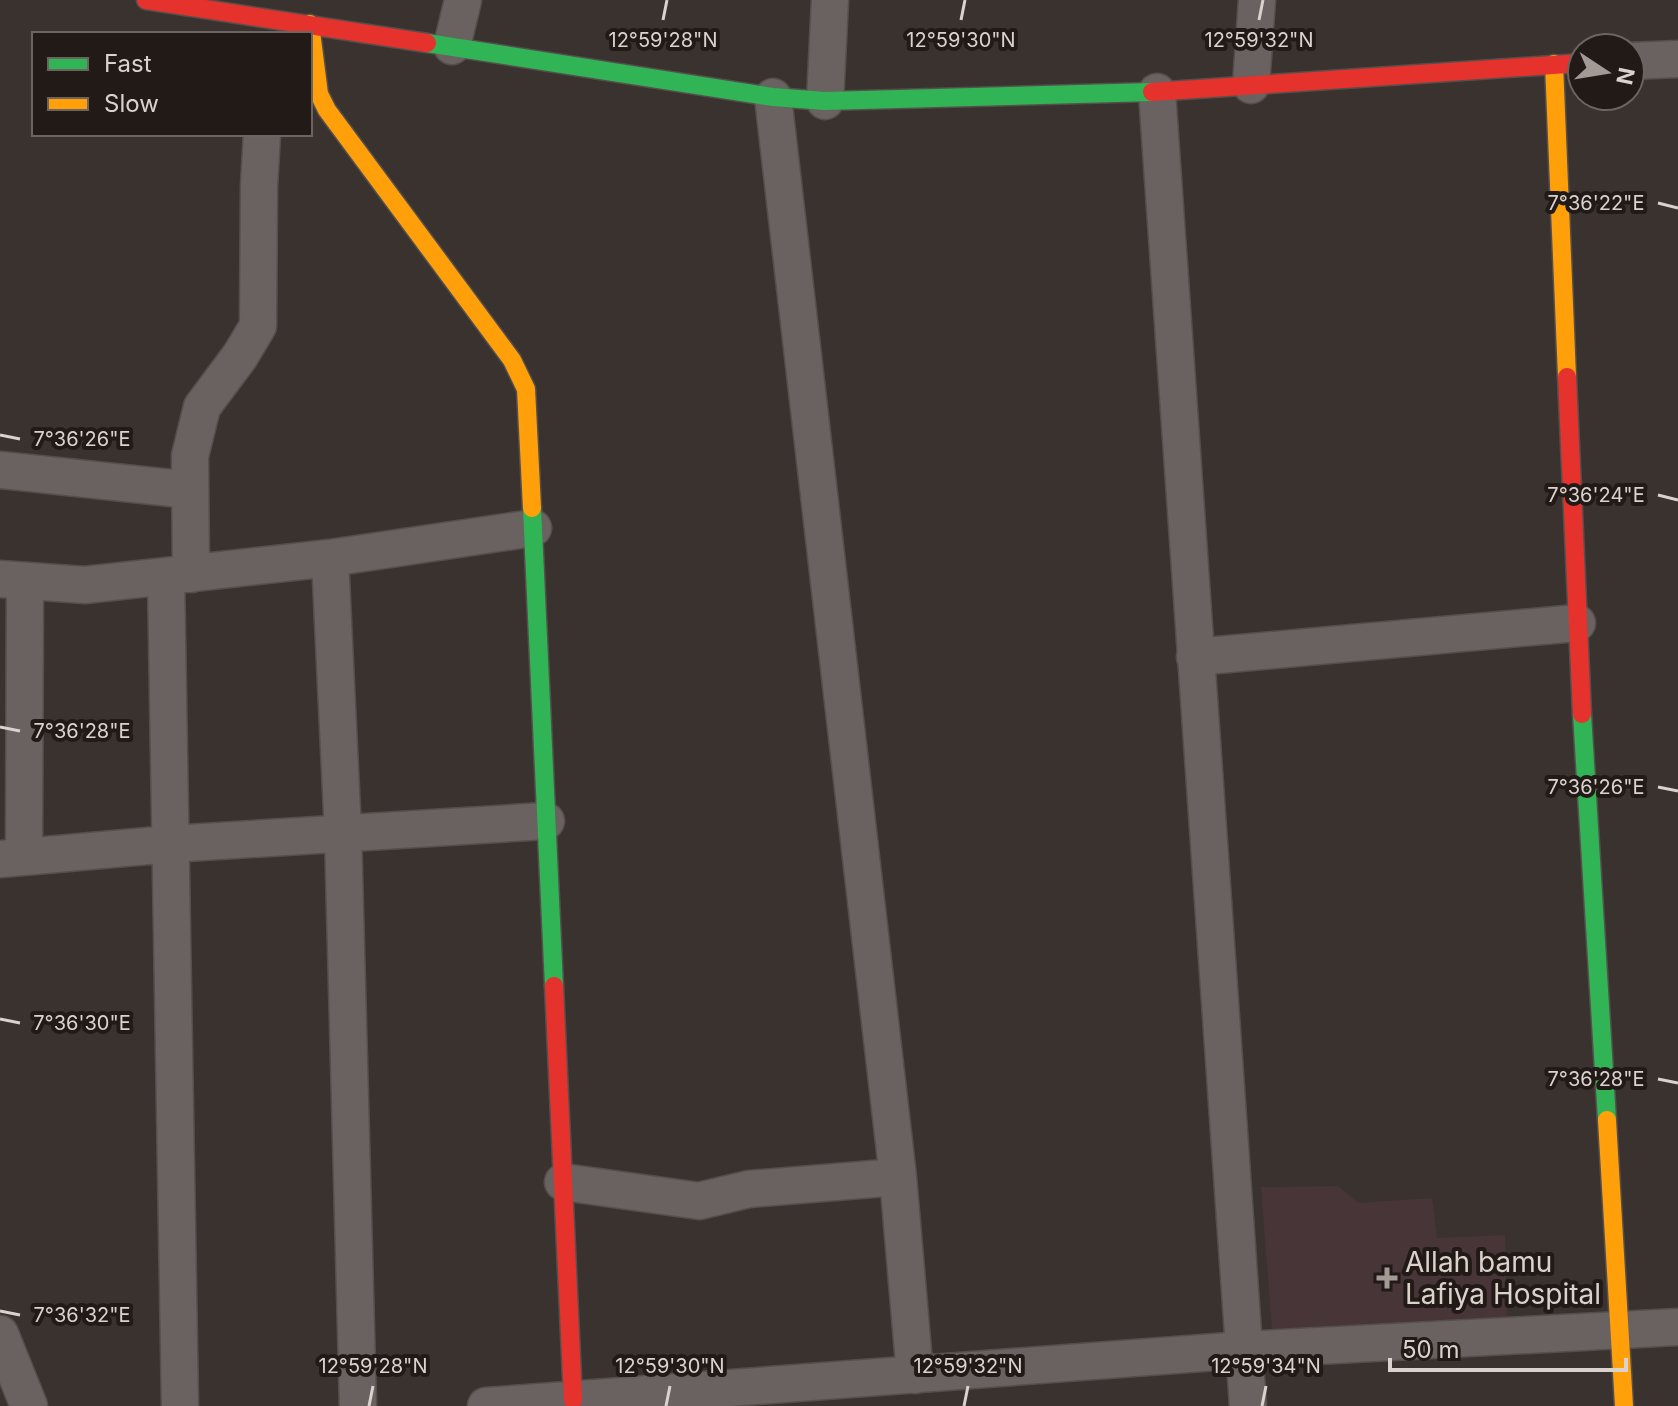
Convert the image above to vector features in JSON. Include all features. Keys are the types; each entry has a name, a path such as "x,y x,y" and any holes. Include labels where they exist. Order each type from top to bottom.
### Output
{"street":[{"path":"146,0 268,26 310,24 773,97 825,101 1157,92 1566,64"},
{"path":"452,46 463,0"},
{"path":"825,101 830,0"},
{"path":"1251,85 1257,0"},
{"path":"310,24 311,32"},
{"path":"312,40 319,94 327,110 486,322 512,360 526,389 573,1400"},
{"path":"1646,60 1678,59"},
{"path":"1554,64 1577,623 1624,1406"},
{"path":"1157,92 1248,1406"},
{"path":"773,97 898,1177 915,1375"},
{"path":"180,1406 170,844 178,576 190,490 190,456 202,407 258,326 262,136"},
{"path":"0,470 190,490"},
{"path":"533,528 330,558 178,576 85,585 12,580 12,858 170,844 546,821"},
{"path":"330,558 343,833 358,1406"},
{"path":"1195,657 1577,623"},
{"path":"563,1182 699,1201 749,1189 898,1177"},
{"path":"486,1406 573,1400 870,1392 915,1375 1243,1350 1678,1327"},
{"path":"0,1334 29,1406"}],"shaded area":[{"name":"Allah bamu Lafiya Hospital","path":"1338,1186 1358,1203 1432,1198 1437,1238 1505,1235 1507,1318 1398,1327 1273,1344 1261,1187"}],"traffic: fast":[{"path":"427,43 773,97 825,101 1152,92"},
{"path":"532,508 554,986"},
{"path":"1582,714 1607,1120"}],"traffic: slow":[{"path":"310,24 311,32"},
{"path":"312,40 319,94 327,110 512,360 526,389 532,508"},
{"path":"1554,64 1567,377"},
{"path":"1607,1120 1624,1406"}],"traffic: jam":[{"path":"146,0 427,43"},
{"path":"1152,92 1566,64"},
{"path":"1567,377 1582,714"},
{"path":"554,986 573,1400"}],"place":[{"name":"Allah bamu Lafiya Hospital","path":"1387,1278"}]}
